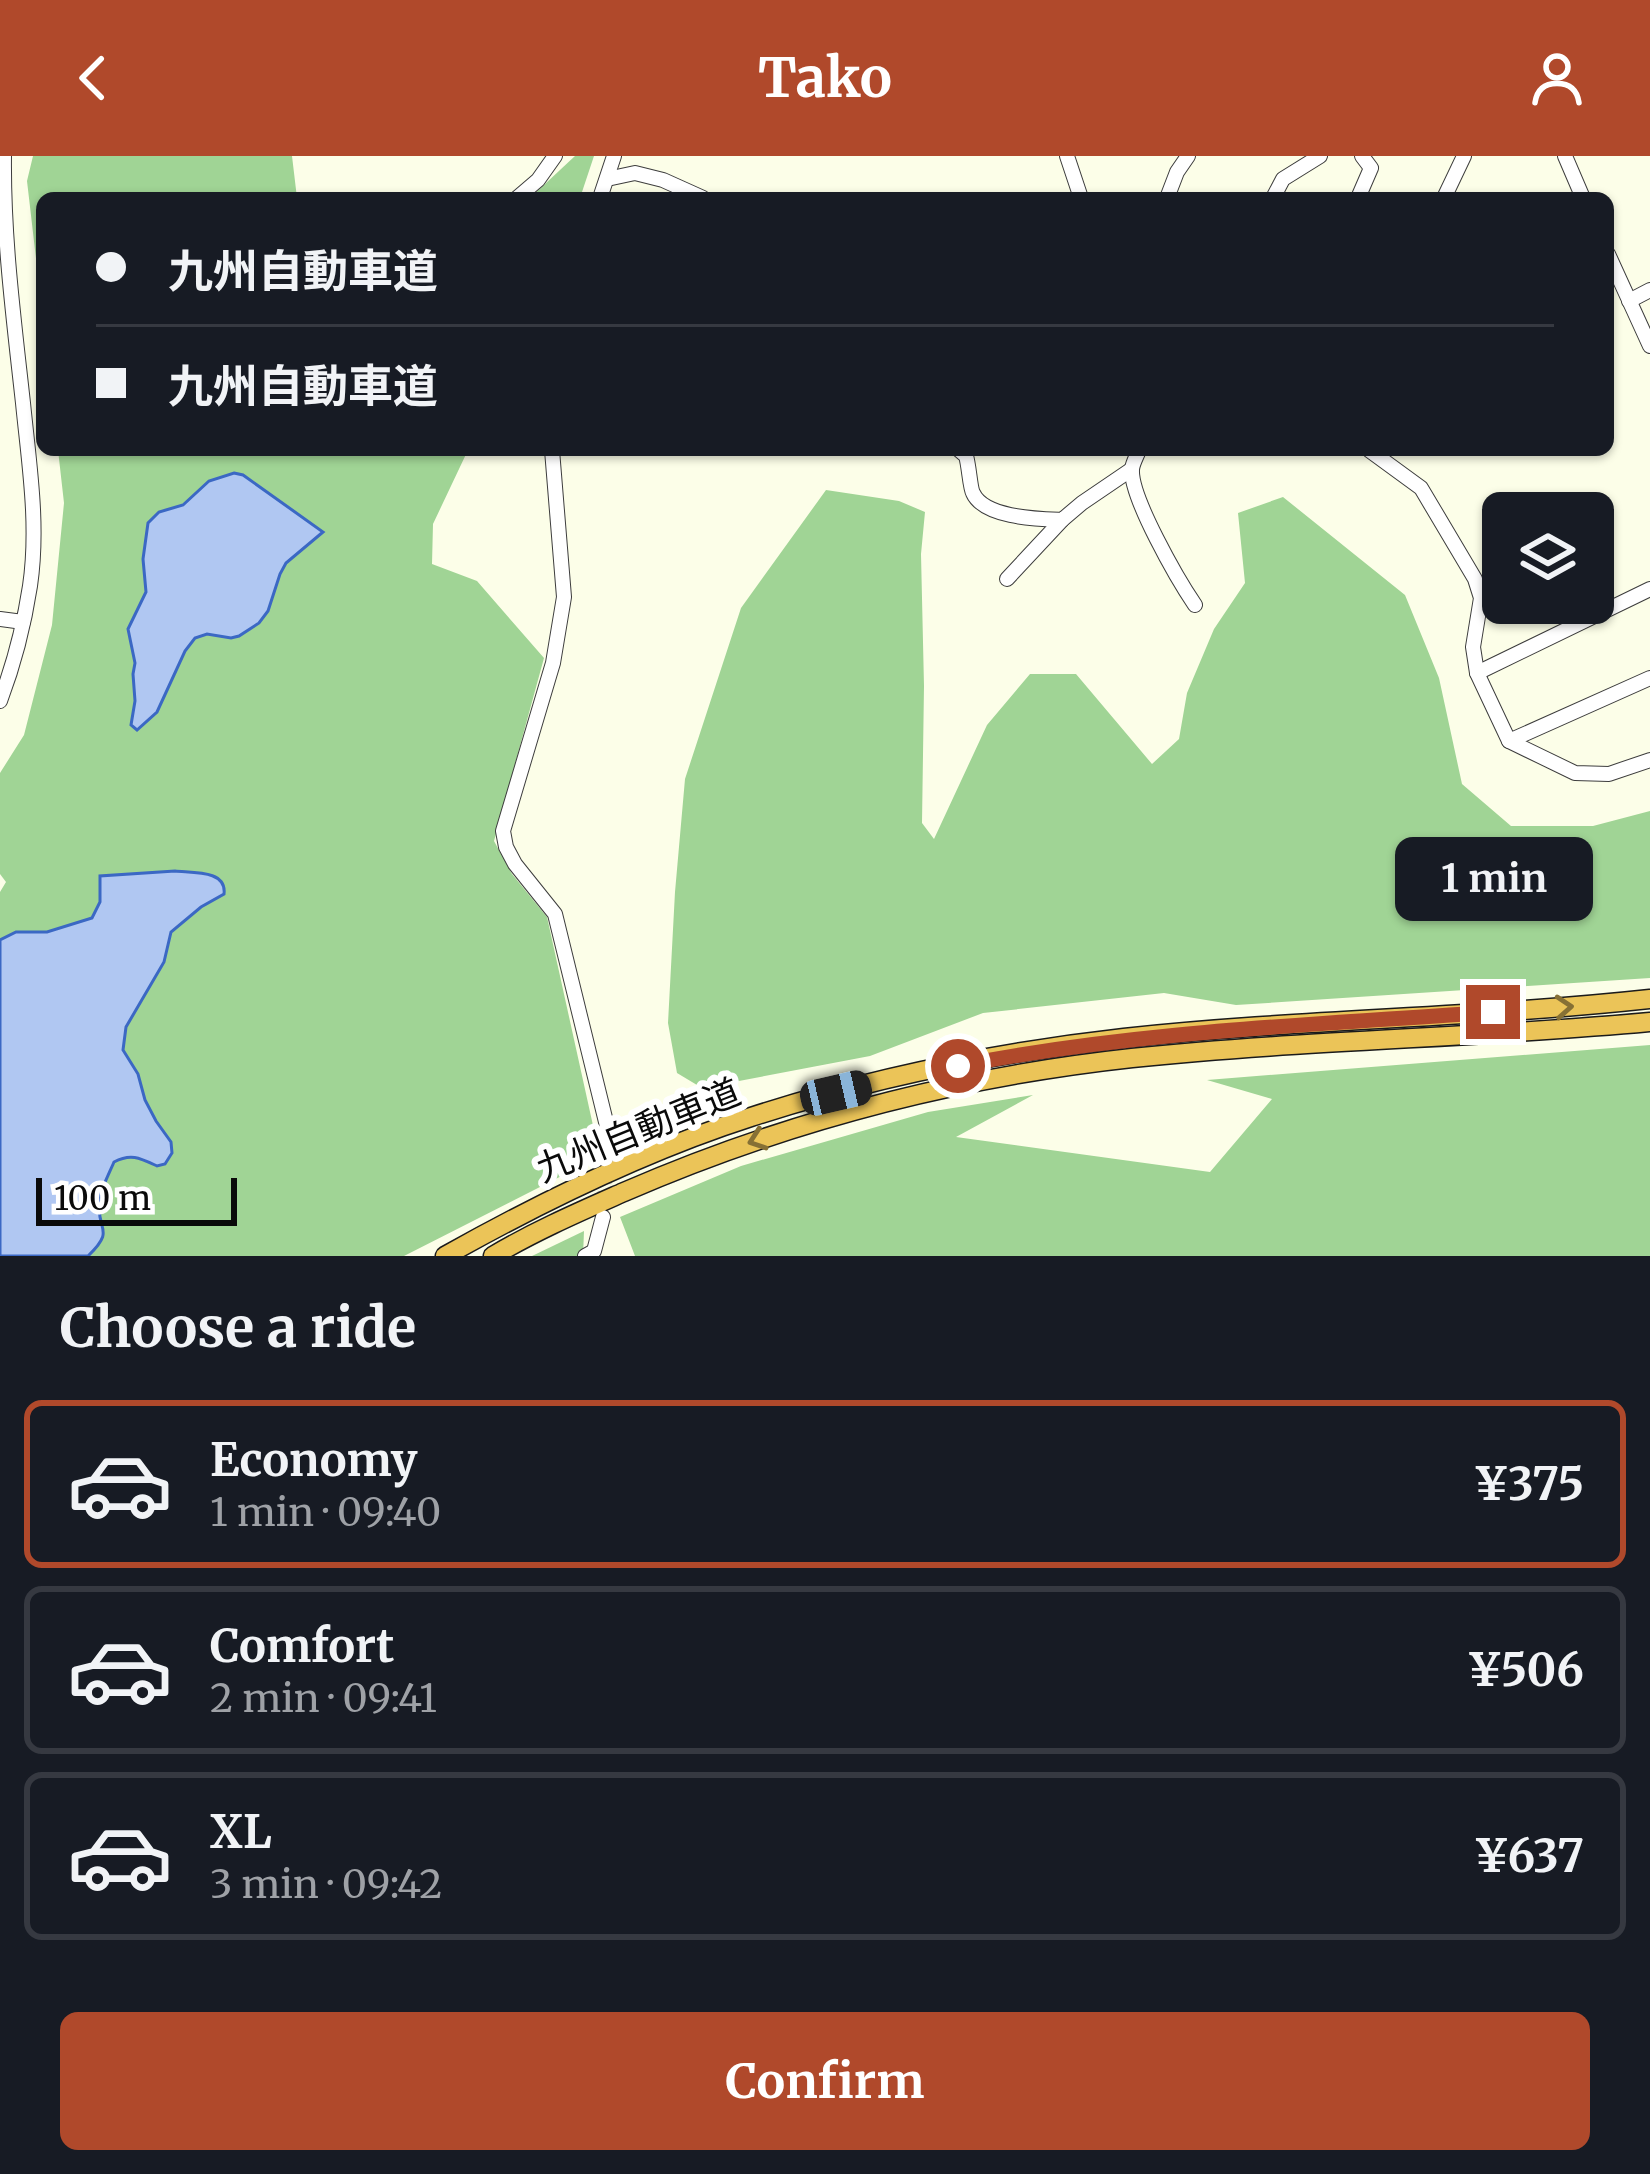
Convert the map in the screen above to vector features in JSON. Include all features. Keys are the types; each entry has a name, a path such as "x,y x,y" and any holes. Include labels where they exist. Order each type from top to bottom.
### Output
{"highway":[{"name":"九州自動車道","path":"446,1256 603,1175 748,1118 836,1093 1002,1057 1121,1039 1266,1026 1650,999"},
{"name":"九州自動車道","path":"493,1256 568,1217 756,1140 917,1094 1004,1076 1131,1058 1650,1022"}],"street":[{"path":"0,701 30,584 33,493 7,325 4,156"},
{"path":"524,192 555,156"},
{"path":"602,192 614,156"},
{"path":"1066,156 1079,192"},
{"path":"1170,192 1188,156"},
{"path":"1276,192 1283,179 1320,156"},
{"path":"1361,192 1371,168 1362,156"},
{"path":"1447,192 1464,156"},
{"path":"1564,156 1580,192"},
{"path":"607,179 635,172 690,192"},
{"path":"1614,267 1650,346"},
{"path":"1629,301 1650,290"},
{"path":"552,456 564,597 553,663 502,831 515,864 555,914 607,1126"},
{"path":"966,456 973,494 985,506 1032,519 1062,520"},
{"path":"1137,456 1132,469 1136,494 1195,604"},
{"path":"1377,456 1421,488 1475,579 1481,598 1473,647 1477,673 1509,741 1574,773 1609,774 1650,760"},
{"path":"1006,579 1062,520 1132,469"},
{"path":"1477,673 1650,589"},
{"path":"0,619 23,622"},
{"path":"1509,741 1650,678"},
{"path":"585,1256 594,1251 603,1217"}],"green space":[{"path":"33,156 292,156 296,192 36,192 36,258 27,181"},
{"path":"575,156 594,156 582,192 536,192"},
{"path":"59,456 465,456 433,524 432,564 477,581 544,658 494,841 512,874 547,917 594,1130 595,1159 404,1256 0,1256 0,892 6,882 0,874 0,773 24,735 52,625 64,503"},
{"path":"826,490 899,501 925,512 922,823 934,839 987,725 1030,674 1076,674 1152,764 1179,739 1187,693 1214,629 1245,583 1238,513 1283,497 1405,595 1439,678 1462,784 1511,826 1593,826 1650,811 1650,978 1236,1005 1164,993 983,1013 870,1056 702,1088 677,1073 668,1023 685,779 741,608"},
{"path":"1650,1045 1650,1256 635,1256 620,1217 741,1166 928,1112 1033,1095 956,1137 1210,1172 1272,1099 1207,1080"},
{"path":"584,1231 583,1256 532,1256"}],"water":[{"path":"234,473 323,532 286,563 259,623 231,638 207,634 195,638 157,712 137,730 131,725 135,663 128,629 146,592 143,559 148,523 159,512 183,505 209,481"},
{"path":"175,871 215,877 224,894 171,932 164,962 126,1027 123,1050 138,1074 145,1100 171,1142 172,1153 165,1164 157,1166 136,1158 114,1162 101,1196 103,1234 88,1256 0,1256 0,940 16,932 47,932 92,918 100,902 100,876"}],"tunnel":[{"path":"604,1205 607,1126"}],"route":[{"path":"958,1066 1121,1039 1493,1012"}]}
